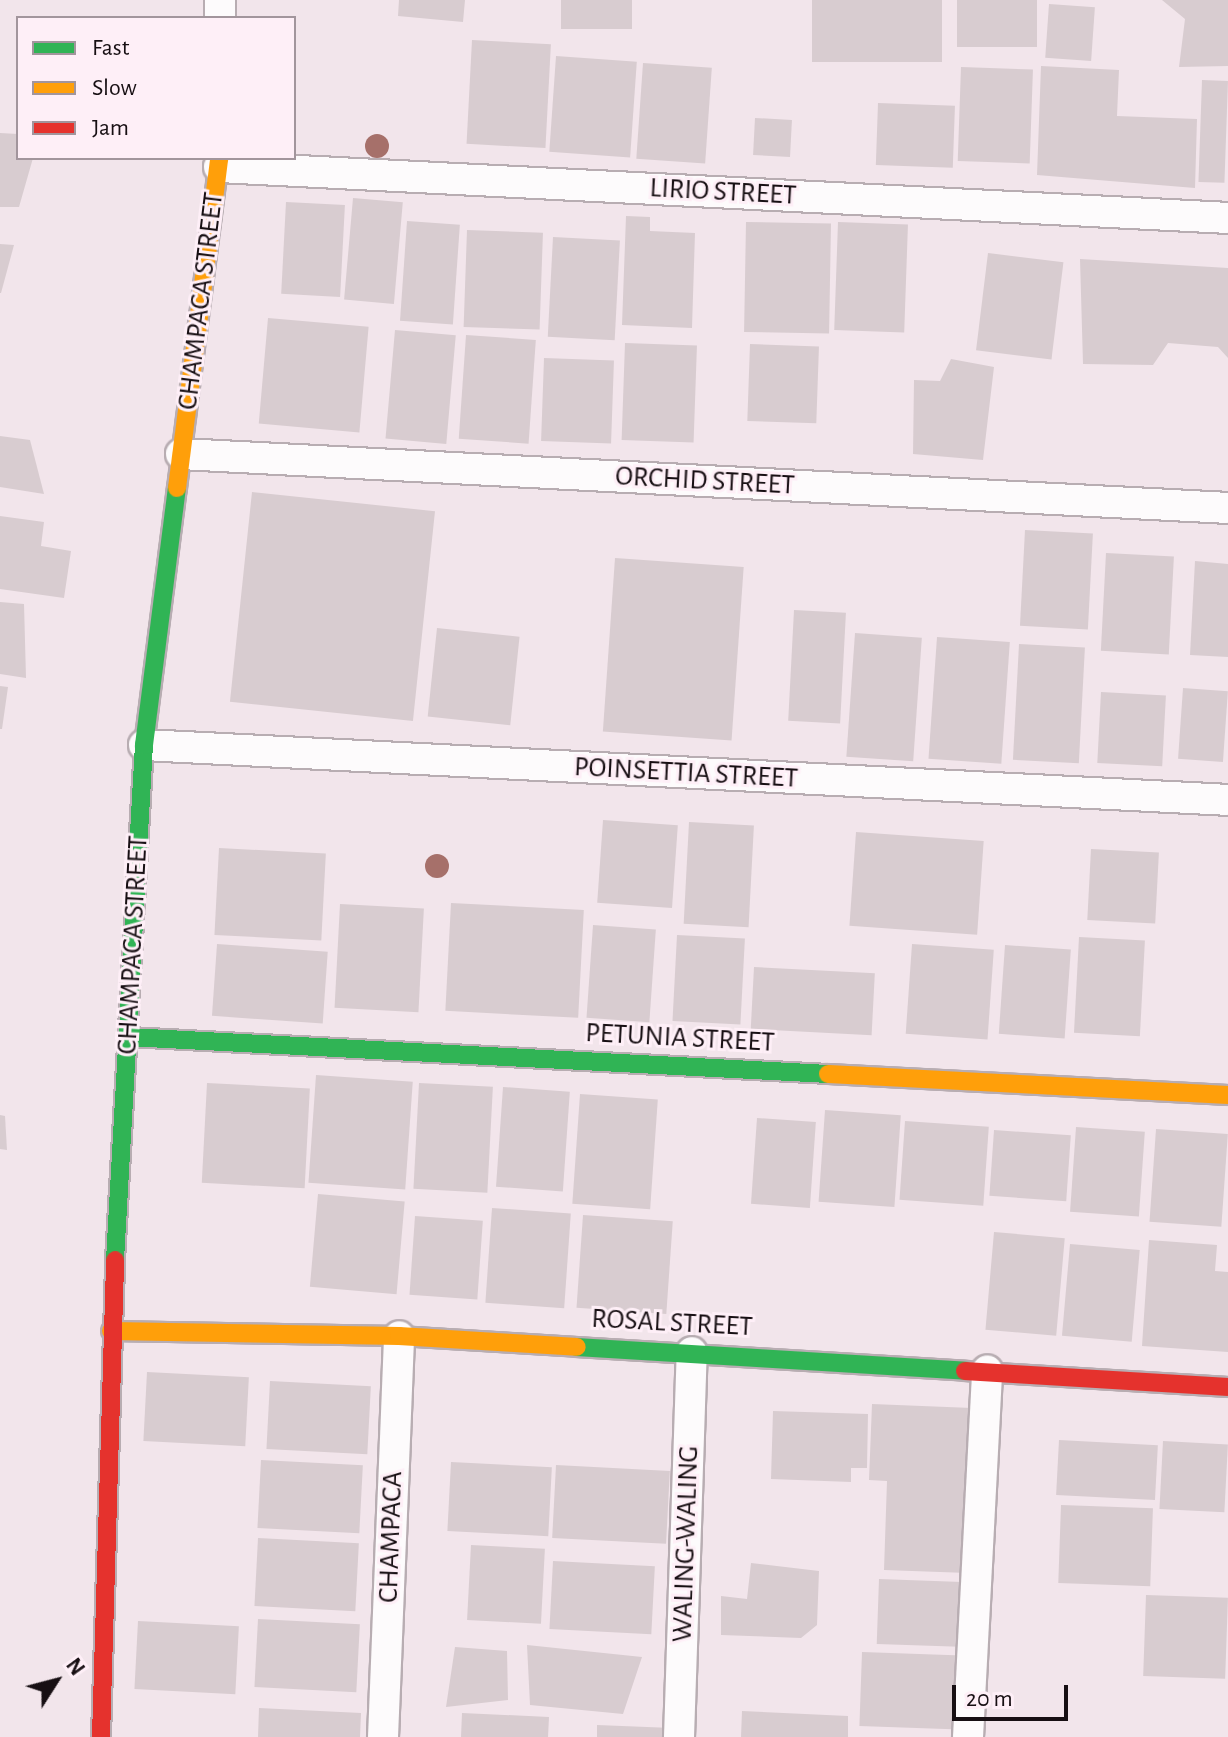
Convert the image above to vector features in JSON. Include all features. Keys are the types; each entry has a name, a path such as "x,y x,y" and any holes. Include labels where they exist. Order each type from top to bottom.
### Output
{"street":[{"name":"LIRIO STREET","path":"219,162 1228,218"},
{"name":"CHAMPACA STREET","path":"101,1737 111,1331 144,745 219,162"},
{"name":"ORCHID STREET","path":"181,454 1228,508"},
{"name":"POINSETTIA STREET","path":"144,745 1228,800"},
{"name":"PETUNIA STREET","path":"129,1037 1228,1095"},
{"name":"ROSAL STREET","path":"111,1331 399,1336 1228,1387"},
{"name":"CHAMPACA","path":"383,1737 399,1336"},
{"name":"WALING-WALING","path":"679,1737 692,1352"},
{"path":"968,1737 987,1370"}],"building":[{"path":"399,0 465,0 463,22 398,16"},
{"path":"561,0 632,0 632,29 561,29"},
{"path":"812,0 942,0 942,62 812,62"},
{"path":"957,0 1037,0 1037,47 957,47"},
{"path":"1162,0 1228,0 1228,66 1179,67 1185,19"},
{"path":"1049,4 1095,7 1091,61 1045,58"},
{"path":"472,40 551,44 545,148 467,144"},
{"path":"556,56 637,62 630,157 549,152"},
{"path":"643,63 712,68 705,164 636,159"},
{"path":"1041,66 1119,70 1117,116 1197,119 1195,188 1037,175"},
{"path":"961,67 1033,70 1030,163 958,161"},
{"path":"1202,80 1228,81 1224,183 1198,182"},
{"path":"878,103 955,106 953,168 876,165"},
{"path":"755,118 792,120 790,157 753,155"},
{"path":"0,133 16,134 16,160 32,160 19,207 0,207"},
{"path":"353,198 403,202 394,304 344,300"},
{"path":"286,202 345,205 340,297 281,294"},
{"path":"626,216 650,217 650,231 695,233 692,328 622,325"},
{"path":"407,221 460,225 453,324 400,321"},
{"path":"746,222 831,223 829,333 744,332"},
{"path":"838,222 908,224 904,332 834,330"},
{"path":"467,230 543,233 540,330 464,327"},
{"path":"553,237 620,241 615,340 548,337"},
{"path":"0,244 14,245 1,293 0,293"},
{"path":"988,253 1063,262 1051,360 976,350"},
{"path":"1080,259 1228,268 1228,358 1218,347 1168,343 1153,365 1083,364"},
{"path":"268,318 369,327 359,432 259,424"},
{"path":"395,330 456,335 446,444 386,439"},
{"path":"466,335 536,340 529,444 459,439"},
{"path":"625,343 697,346 694,442 622,440"},
{"path":"750,344 819,346 816,423 747,421"},
{"path":"544,358 614,360 611,443 541,441"},
{"path":"951,359 994,367 983,460 913,454 914,380 940,381"},
{"path":"0,436 30,440 44,494 0,487"},
{"path":"252,492 435,511 413,721 230,702"},
{"path":"0,516 44,522 41,546 71,551 64,598 0,589"},
{"path":"1025,530 1093,534 1088,629 1020,626"},
{"path":"1106,553 1174,557 1169,654 1101,651"},
{"path":"615,558 744,567 732,741 603,732"},
{"path":"1195,561 1228,564 1228,657 1190,655"},
{"path":"0,602 24,604 26,678 0,674"},
{"path":"794,610 846,613 840,724 788,721"},
{"path":"437,628 520,637 510,725 428,717"},
{"path":"855,633 922,638 913,761 846,757"},
{"path":"937,637 1010,642 1001,764 928,759"},
{"path":"1019,644 1085,647 1079,763 1013,760"},
{"path":"0,686 8,687 2,729 0,729"},
{"path":"1183,688 1228,691 1223,762 1178,759"},
{"path":"1101,692 1166,695 1162,766 1097,763"},
{"path":"603,820 678,825 672,908 597,903"},
{"path":"689,822 754,825 749,927 684,924"},
{"path":"856,832 984,841 977,935 849,926"},
{"path":"219,848 326,854 321,940 214,935"},
{"path":"1091,849 1159,853 1155,923 1087,920"},
{"path":"451,903 584,910 578,1018 445,1011"},
{"path":"340,904 424,908 418,1012 335,1008"},
{"path":"593,925 656,929 649,1022 587,1018"},
{"path":"677,935 745,939 740,1024 672,1021"},
{"path":"1079,937 1145,940 1140,1036 1074,1033"},
{"path":"217,944 328,952 323,1024 212,1016"},
{"path":"912,944 994,950 988,1040 906,1034"},
{"path":"1005,945 1071,950 1065,1038 999,1034"},
{"path":"754,967 875,973 872,1035 751,1029"},
{"path":"316,1075 413,1082 405,1190 308,1183"},
{"path":"207,1083 310,1088 305,1188 202,1183"},
{"path":"419,1083 493,1087 487,1193 413,1189"},
{"path":"503,1087 570,1092 563,1191 496,1187"},
{"path":"580,1094 658,1099 650,1209 572,1204"},
{"path":"825,1110 901,1115 894,1207 819,1202"},
{"path":"0,1115 5,1116 7,1150 0,1149"},
{"path":"757,1118 816,1122 810,1208 751,1204"},
{"path":"905,1121 989,1127 983,1206 899,1200"},
{"path":"1076,1127 1145,1132 1139,1217 1070,1212"},
{"path":"1156,1129 1228,1134 1221,1227 1150,1222"},
{"path":"994,1130 1071,1135 1066,1201 989,1196"},
{"path":"318,1194 405,1202 397,1294 310,1287"},
{"path":"492,1208 571,1214 564,1308 485,1303"},
{"path":"583,1215 673,1221 666,1314 577,1308"},
{"path":"415,1216 483,1221 477,1300 409,1295"},
{"path":"994,1232 1065,1238 1056,1336 985,1330"},
{"path":"1149,1240 1217,1245 1215,1271 1228,1272 1228,1352 1142,1346"},
{"path":"1070,1244 1140,1250 1132,1342 1062,1336"},
{"path":"147,1372 249,1377 245,1446 143,1441"},
{"path":"270,1381 371,1386 367,1454 266,1449"},
{"path":"872,1404 972,1408 968,1573 884,1570 887,1481 869,1480"},
{"path":"773,1411 868,1414 867,1468 851,1468 851,1482 771,1479"},
{"path":"1059,1440 1158,1445 1155,1500 1056,1495"},
{"path":"1163,1441 1228,1444 1224,1512 1159,1509"},
{"path":"261,1460 363,1465 359,1533 257,1528"},
{"path":"451,1462 552,1467 548,1536 447,1531"},
{"path":"556,1465 670,1471 666,1544 552,1538"},
{"path":"1061,1505 1153,1508 1150,1586 1058,1583"},
{"path":"258,1538 359,1543 355,1611 254,1606"},
{"path":"471,1545 545,1549 541,1624 467,1620"},
{"path":"553,1561 655,1566 651,1634 549,1629"},
{"path":"751,1563 819,1571 817,1625 801,1638 721,1635 721,1596 747,1599"},
{"path":"879,1579 969,1582 967,1647 877,1644"},
{"path":"1146,1595 1228,1598 1225,1679 1143,1676"},
{"path":"258,1619 360,1624 356,1692 254,1687"},
{"path":"138,1621 239,1626 235,1694 134,1689"},
{"path":"527,1645 642,1657 623,1714 530,1705"},
{"path":"455,1647 507,1651 508,1700 446,1707"},
{"path":"862,1652 962,1655 959,1729 859,1726"},
{"path":"259,1708 361,1713 360,1737 258,1737"},
{"path":"742,1711 848,1716 848,1737 741,1737"},
{"path":"462,1713 549,1717 548,1737 461,1737"},
{"path":"597,1725 672,1728 671,1737 597,1737"}],"traffic: fast":[{"path":"115,1260 144,745 177,488"},
{"path":"129,1037 828,1074"},
{"path":"577,1347 965,1371"}],"traffic: slow":[{"path":"177,488 219,160"},
{"path":"828,1074 1228,1095"},
{"path":"111,1331 399,1336 577,1347"}],"traffic: jam":[{"path":"101,1737 115,1260"},
{"path":"965,1371 1228,1387"}]}
